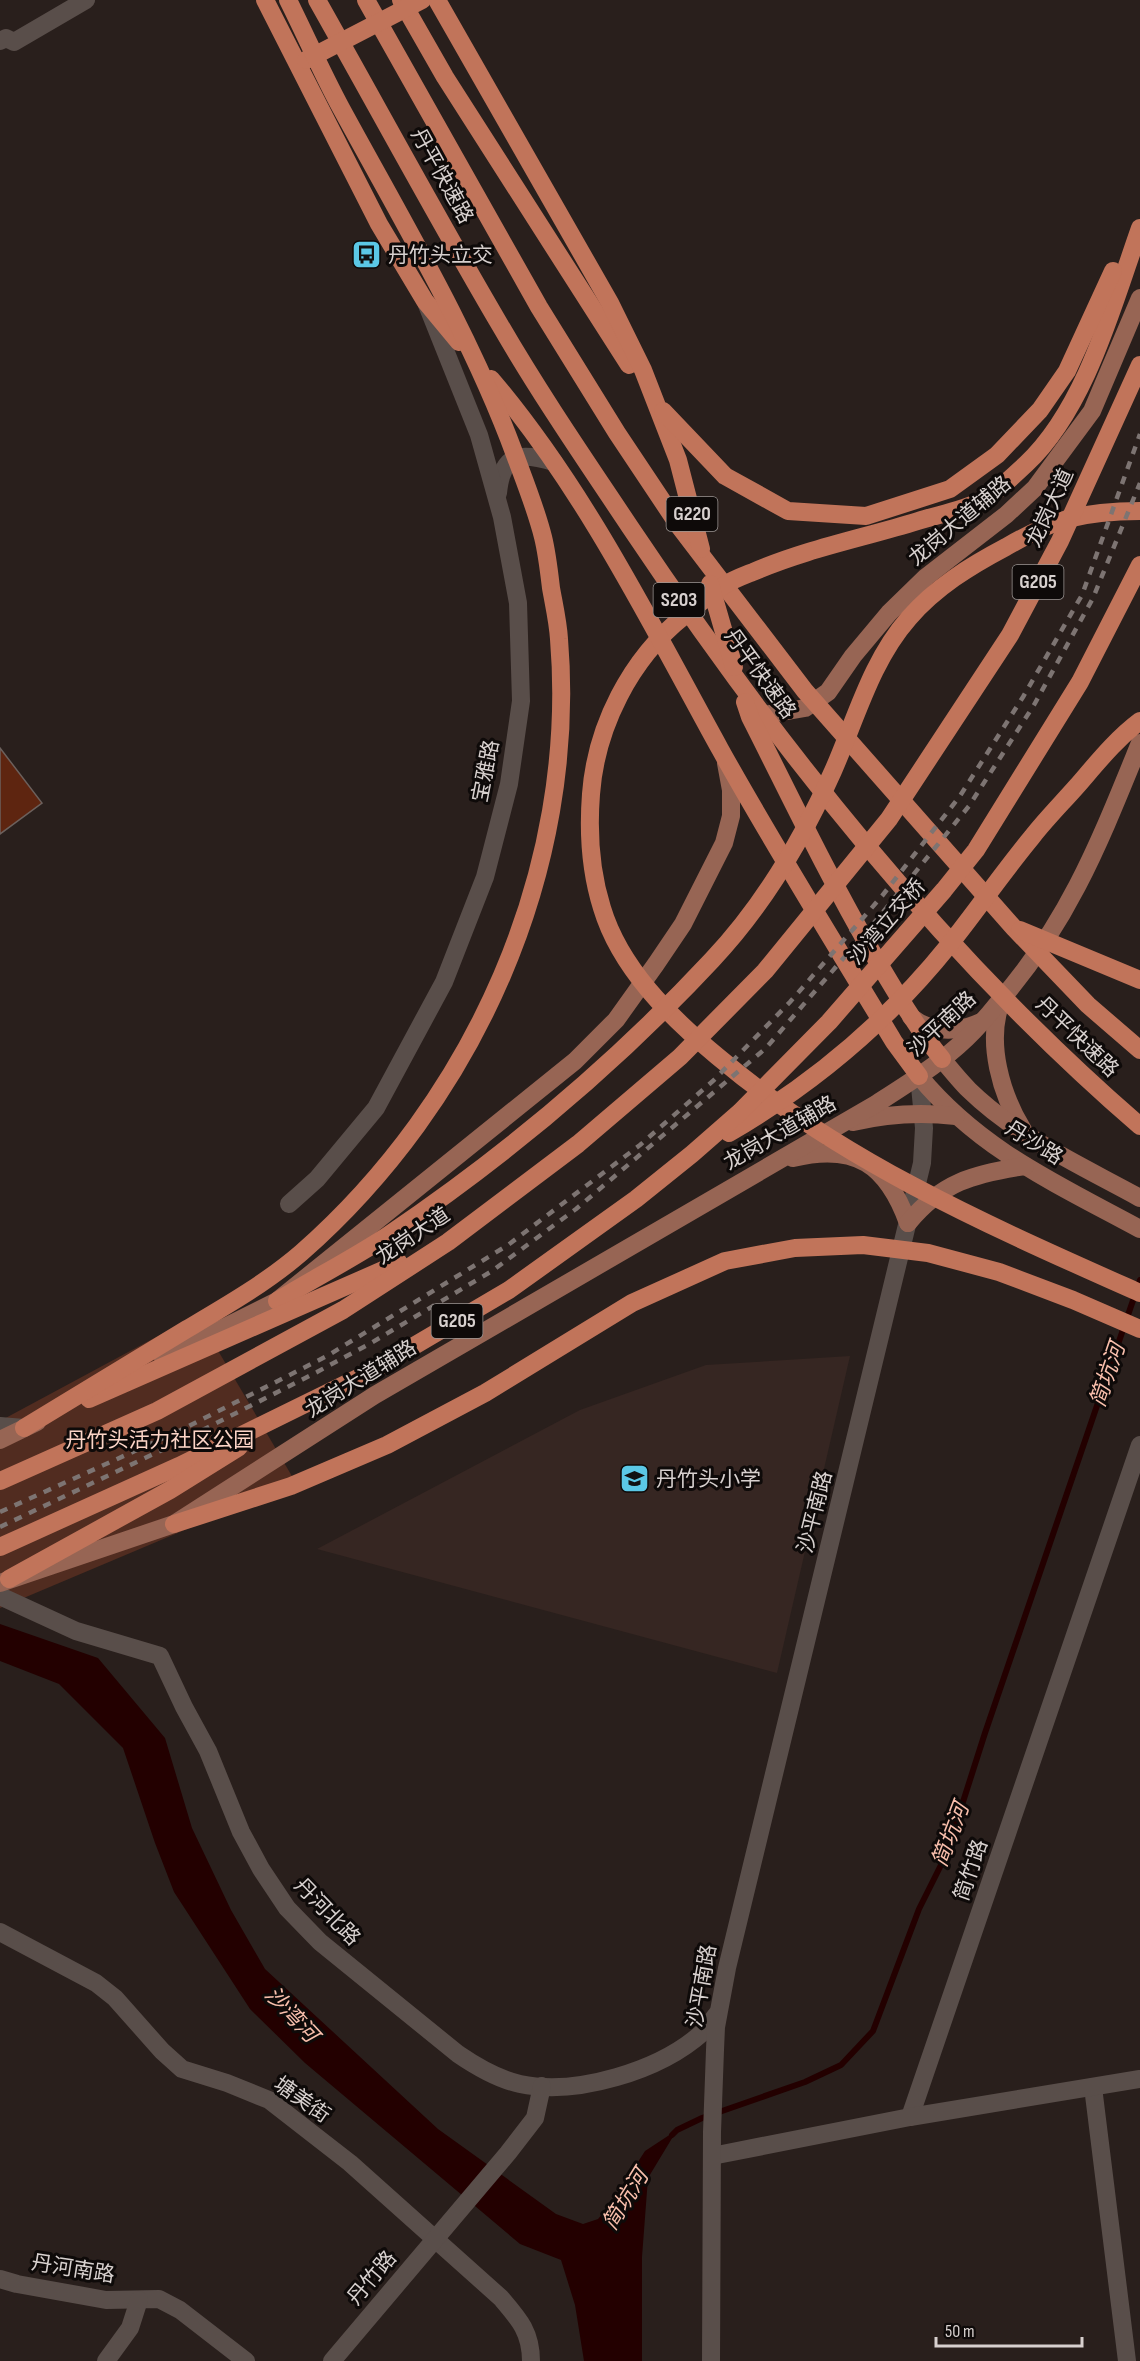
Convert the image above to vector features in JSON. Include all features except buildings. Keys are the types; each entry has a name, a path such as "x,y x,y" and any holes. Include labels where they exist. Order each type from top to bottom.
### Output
{"highway":[{"path":"265,0 379,224 425,301 509,401 554,462 630,585 725,758 894,1042 919,1076"},
{"path":"24,1428 257,1287 298,1255 343,1214 385,1166 426,1113 472,1039 520,934 536,884 547,832 556,769 561,703 559,637 543,537 514,453 479,367 444,294 338,103 288,0"},
{"name":"丹平快速路","path":"317,0 501,327 578,449 685,610 773,730 884,866 996,989 1100,1091 1140,1126"},
{"name":"丹平快速路","path":"366,0 539,308 616,433 679,526 805,691 1014,928 1088,1005 1140,1050"},
{"path":"401,0 445,77 649,397 725,476 788,511 866,516 950,489 997,455 1040,410 1067,371 1140,214"},
{"path":"299,64 422,0"},
{"name":"G220","path":"437,0 610,303 643,370 678,460 719,620 750,717 820,858 910,1017 942,1059"},
{"path":"1140,228 1086,376 1057,427 1029,461 982,501 785,558 725,584 679,620 641,662 610,712 593,764 589,817 590,855 602,910 628,961 654,996 686,1030 752,1086 835,1142 897,1179 1014,1238 1140,1293"},
{"name":"龙岗大道","path":"0,1481 157,1411 342,1310 448,1242 578,1144 680,1057 765,971 889,819 1010,635 1060,541 1140,364"},
{"path":"277,1301 385,1237 450,1191 559,1106 628,1044 713,960 756,906 801,834 829,779 883,654 907,620 934,592 982,560 1017,541 1067,519 1123,511 1140,511"},
{"name":"沙湾立交桥","path":"692,1154 740,1112 830,1022 976,850 1080,681 1140,565"},
{"path":"692,1154 756,1117 809,1081 889,1013 948,947 1032,837 1121,735 1140,721"},
{"path":"1014,928 1140,980"},
{"name":"G205","path":"0,1547 280,1418 368,1373 509,1290 636,1199 692,1154"},
{"path":"24,1428 448,1242"},
{"path":"174,1524 291,1485 387,1445 485,1393 632,1303 725,1261 795,1248 863,1245 928,1253 999,1272 1140,1329"},
{"path":"5,1581 222,1459 280,1418"}],"main road":[{"name":"龙岗大道辅路","path":"750,717 805,708 828,692 853,656 889,613 926,577 1006,515 1035,488 1092,411 1140,298"},
{"name":"沙平南路","path":"919,1076 942,1059 982,1021 1044,945 1066,908 1101,838 1140,743"},
{"path":"0,1440 277,1301 575,1061 616,1020 682,924 724,843 731,816 731,790 725,758"},
{"path":"1003,997 995,1026 997,1060 1005,1093 1024,1132"},
{"path":"910,1017 920,1024 941,1030 962,1028 982,1021"},
{"name":"丹沙路","path":"942,1059 969,1090 1024,1132 1140,1198"},
{"name":"龙岗大道辅路","path":"5,1581 174,1524 375,1395 836,1127 919,1076"},
{"name":"丹沙路","path":"919,1076 956,1116 989,1143 1047,1179 1140,1229"},
{"path":"836,1127 886,1116 924,1114 956,1116"},
{"path":"760,1171 789,1159 810,1154 832,1154 858,1159 889,1182 908,1223 922,1206 943,1190 970,1178 1025,1166"}],"street":[{"path":"0,41 6,38 14,42 86,0"},
{"name":"宝雅路","path":"289,1204 317,1179 376,1108 444,982 485,877 509,784 521,701 518,603 497,498 479,435 425,301"},
{"path":"497,498 503,468 510,461 527,456 554,462"},
{"name":"沙平南路","path":"711,2361 712,2132 719,2011 727,1968 922,1163 924,1114 919,1076"},
{"path":"0,1426 24,1428"},
{"name":"简竹路","path":"910,2117 1140,1445"},
{"name":"丹河北路","path":"0,1596 76,1631 160,1656 208,1751 241,1832 261,1869 287,1908 320,1942 481,2070 521,2084 542,2086 592,2083 638,2069 686,2046 704,2031 719,2011"},
{"name":"塘美街","path":"0,1932 96,1983 115,1998 162,2051 182,2068 268,2100 350,2163 501,2298 522,2323 531,2348 531,2361"},
{"path":"712,2156 910,2117 1140,2079"},
{"name":"丹竹路","path":"332,2361 535,2118 542,2086"},
{"path":"1093,2087 1127,2361"},
{"name":"丹河南路","path":"0,2278 17,2284 106,2300 159,2299 180,2310 246,2361"},
{"path":"106,2361 130,2328 139,2300"}],"shaded area":[{"name":"丹竹头小学","path":"850,1356 777,1673 317,1549 580,1410 706,1365"}],"green space":[{"name":"丹竹头活力社区公园","path":"197,1315 296,1483 0,1608 0,1421"}],"water":[{"name":"沙湾河","path":"0,1624 98,1658 165,1738 192,1828 231,1910 265,1969 438,2129 556,2214 583,2224 598,2219 610,2205 645,2151 677,2130 648,2178 642,2257 642,2361 584,2361 575,2305 561,2260 520,2244 305,2063 250,2009 174,1892 123,1748 59,1684 0,1661"}],"waterway":[{"name":"简坑河","path":"672,2135 677,2130 702,2118 805,2082 841,2065 873,2031 919,1909 946,1855 985,1733 1140,1280"}],"railway":[{"path":"0,1512 181,1430 327,1356 508,1245 640,1145 714,1080 790,1002 882,896 960,796 1023,697 1082,595 1140,434"},
{"path":"0,1527 185,1439 317,1372 371,1343 492,1271 576,1209 766,1048 879,917 969,806 1034,705 1093,598 1140,483"}],"place":[{"name":"丹竹头立交","path":"367,255"},
{"name":"丹竹头小学","path":"635,1479"}]}
